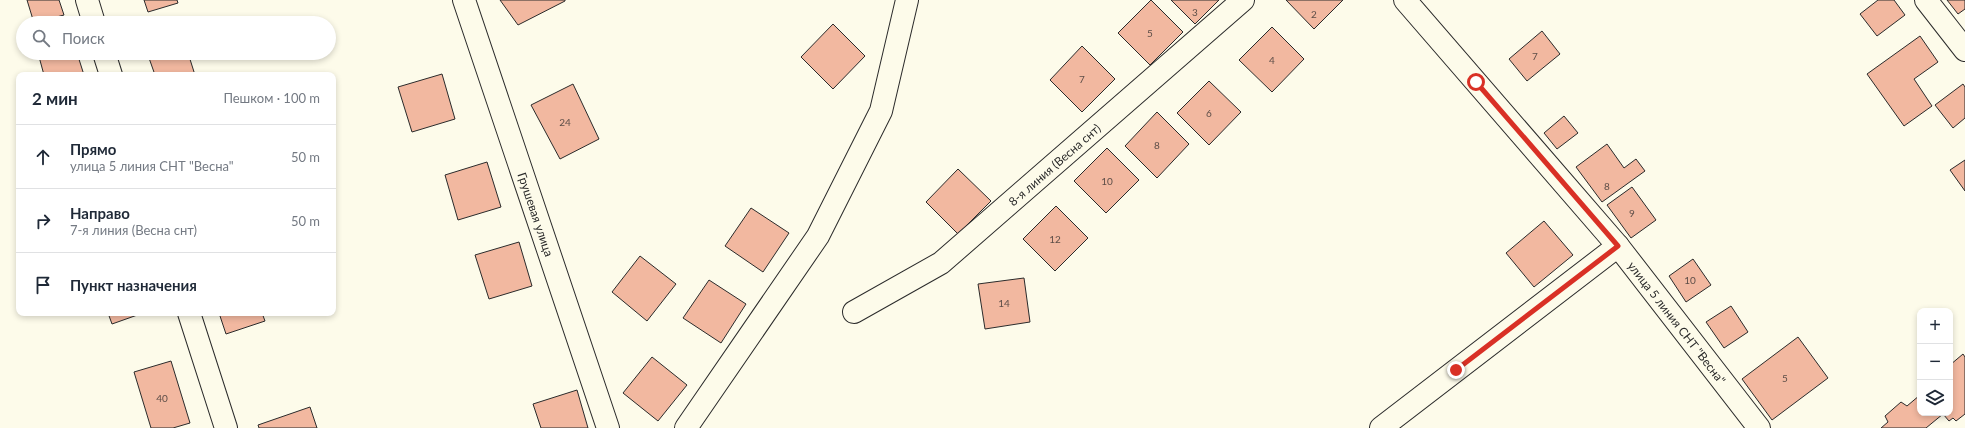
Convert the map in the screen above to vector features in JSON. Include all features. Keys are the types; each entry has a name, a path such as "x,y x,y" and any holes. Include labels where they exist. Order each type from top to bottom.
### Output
{"street":[{"path":"87,0 92,16"},
{"name":"Грушевая улица","path":"464,0 608,428"},
{"path":"686,428 818,236 881,111 907,0"},
{"name":"8-я линия (Весна снт)","path":"854,312 941,263 1243,0"},
{"name":"улица 5 линия СНТ \"Весна\"","path":"1405,0 1618,246 1759,428"},
{"path":"1926,0 1965,50"},
{"path":"106,60 110,72"},
{"path":"1381,428 1618,246"},
{"path":"190,316 226,428"}],"building":[{"path":"27,0 59,0 64,15 60,16 32,16"},
{"path":"144,0 177,0 178,3 148,12"},
{"path":"500,0 565,0 565,1 518,25"},
{"path":"1151,0 1183,32 1150,65 1118,33"},
{"path":"1171,0 1219,0 1195,24"},
{"path":"1286,0 1343,0 1314,29"},
{"path":"1878,0 1894,0 1905,15 1877,36 1860,14"},
{"path":"1947,0 1965,0 1965,9 1958,14"},
{"path":"833,24 865,56 833,89 801,57"},
{"path":"1272,27 1304,59 1272,92 1239,60"},
{"path":"1542,31 1560,54 1527,81 1509,59"},
{"path":"1920,36 1938,62 1914,79 1932,106 1904,126 1867,74"},
{"path":"1082,46 1115,79 1082,112 1050,80"},
{"path":"40,60 79,60 83,72 43,72"},
{"path":"150,60 190,60 194,72 154,72"},
{"path":"442,74 455,119 412,132 398,87"},
{"path":"1209,81 1241,112 1209,145 1177,113"},
{"path":"573,84 599,139 560,159 531,105"},
{"path":"1963,84 1965,87 1965,118 1953,128 1935,105"},
{"path":"1157,112 1189,144 1157,178 1125,146"},
{"path":"1564,116 1578,133 1557,149 1544,133"},
{"path":"1607,144 1624,168 1636,159 1645,171 1602,202 1576,167"},
{"path":"1107,148 1139,180 1106,213 1074,181"},
{"path":"1965,160 1965,191 1950,170"},
{"path":"487,162 501,207 458,220 445,175"},
{"path":"958,169 991,201 958,234 926,202"},
{"path":"1632,187 1656,220 1631,238 1607,205"},
{"path":"1056,206 1088,238 1055,271 1023,239"},
{"path":"751,208 789,233 763,272 725,246"},
{"path":"1544,221 1573,255 1534,287 1506,253"},
{"path":"519,242 532,286 489,299 475,255"},
{"path":"640,256 676,284 647,321 612,292"},
{"path":"1693,259 1711,285 1686,302 1669,276"},
{"path":"1024,278 1030,322 985,329 978,284"},
{"path":"709,280 746,304 721,343 683,318"},
{"path":"1731,306 1748,332 1724,348 1706,322"},
{"path":"109,316 135,316 112,324"},
{"path":"220,316 263,316 265,321 226,334"},
{"path":"1798,337 1828,378 1772,420 1742,379"},
{"path":"1963,354 1965,357 1965,414 1956,421 1953,418 1949,421 1945,416 1953,416 1953,362"},
{"path":"652,357 687,385 658,421 623,393"},
{"path":"171,361 190,423 173,428 151,428 134,372"},
{"path":"577,390 588,428 541,428 533,404"},
{"path":"1917,398 1917,416 1941,416 1926,428 1881,428 1888,422 1885,416 1901,402 1907,406"},
{"path":"310,407 317,428 259,428 258,425"}],"route":[{"path":"1456,370 1618,246 1476,82"}]}
